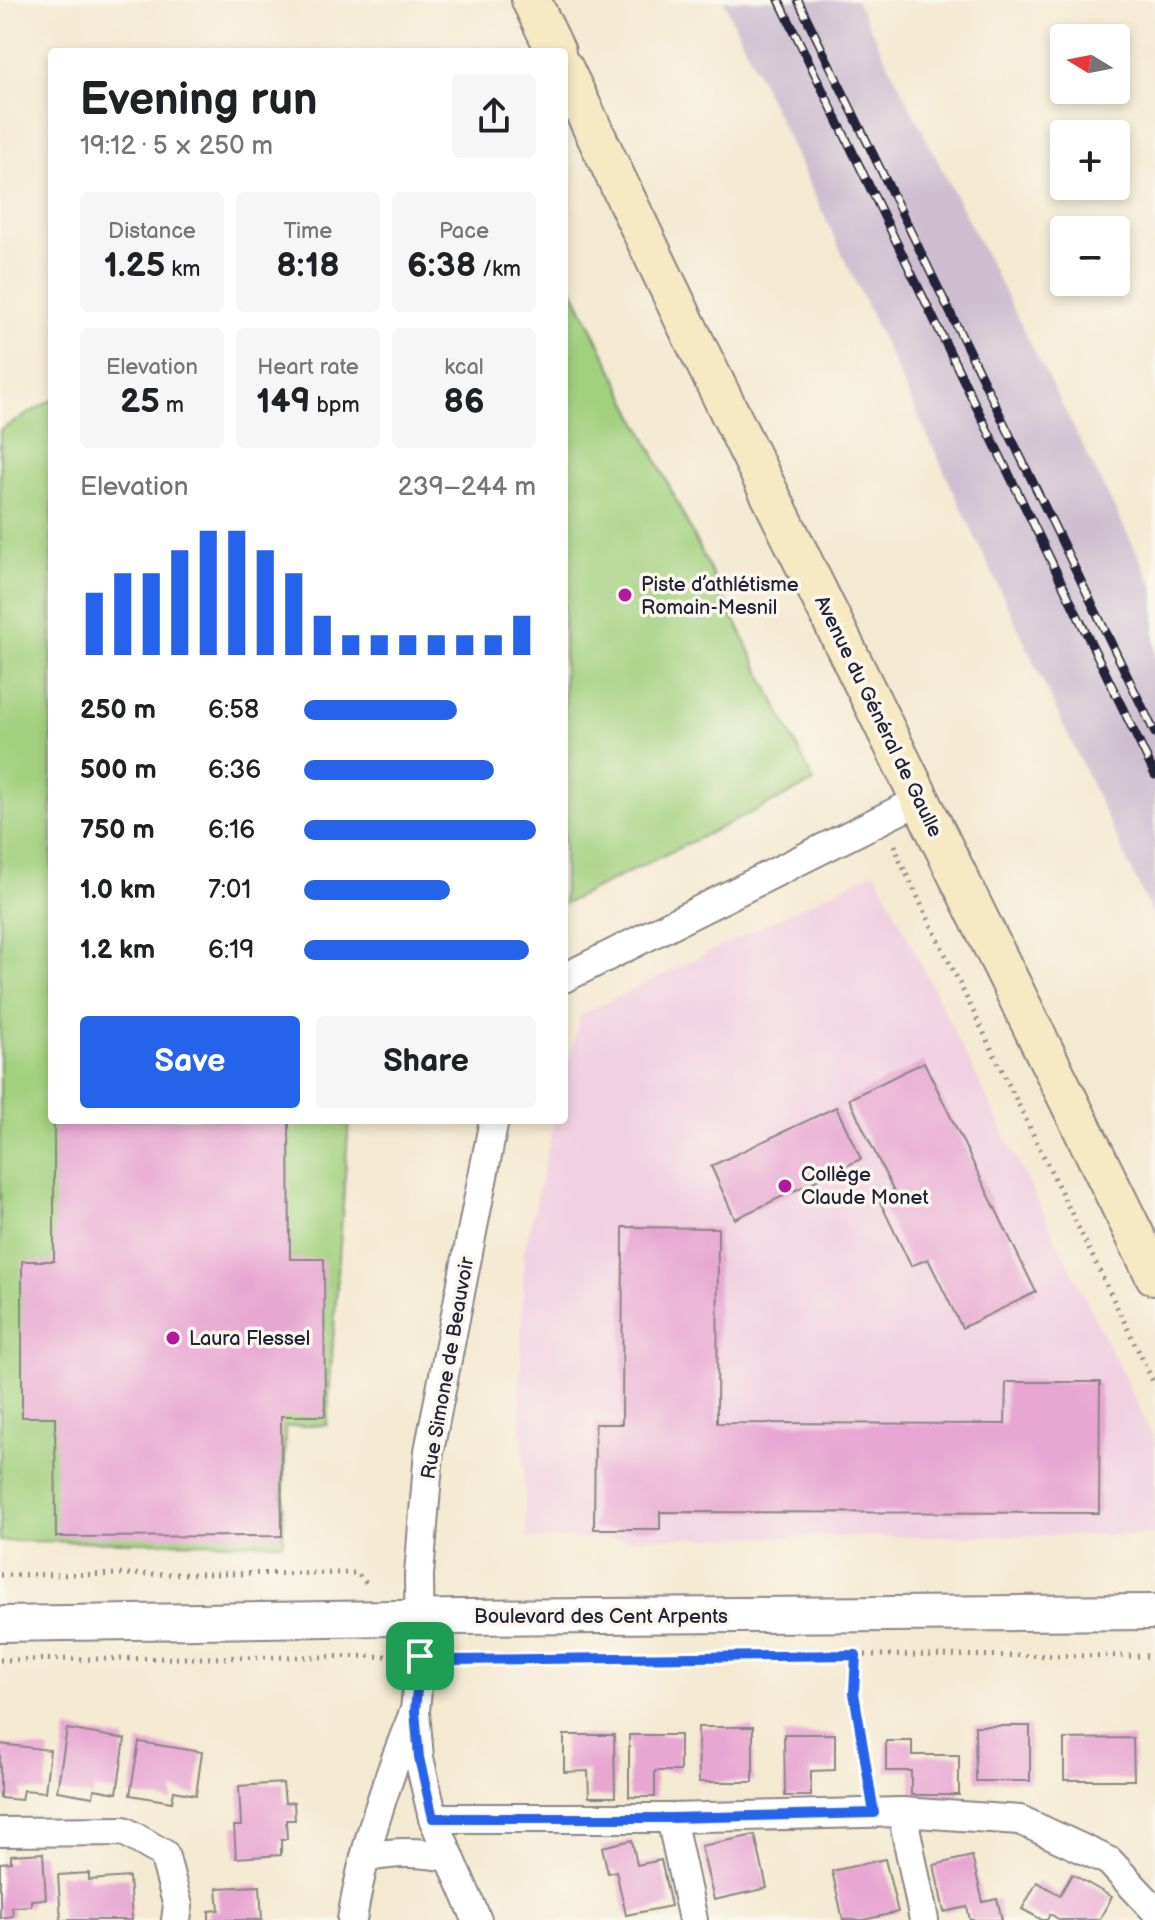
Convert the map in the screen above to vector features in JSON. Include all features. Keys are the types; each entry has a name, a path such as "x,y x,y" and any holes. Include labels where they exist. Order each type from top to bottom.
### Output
{"main road":[{"path":"531,0 554,48"},
{"name":"Avenue du Général de Gaulle","path":"568,77 1155,1276"}],"street":[{"path":"568,976 920,800"},
{"name":"Rue Simone de Beauvoir","path":"415,1711 420,1656 419,1575 429,1451 493,1124"},
{"name":"Boulevard des Cent Arpents","path":"0,1624 421,1617 1155,1612"},
{"path":"415,1711 419,1758 433,1818 477,1920"},
{"path":"352,1920 386,1782 415,1711"},
{"path":"902,1812 924,1920"},
{"path":"433,1818 671,1818 902,1812 1020,1820 1109,1861 1155,1910"},
{"path":"671,1818 693,1920"},
{"path":"0,1832 124,1831 164,1854 178,1906 176,1920"},
{"path":"365,1858 412,1851 450,1857"}],"path":[{"path":"0,1575 357,1573 367,1584"},
{"path":"856,1655 854,1693 874,1813"},
{"path":"0,1660 420,1656 452,1660 856,1655 1155,1656"}],"shaded area":[{"path":"723,0 856,0 1155,588 1155,920"},
{"name":"Collège Claude Monet","path":"875,871 1155,1440 1155,1535 527,1539 520,1393 524,1253 554,1124 568,1124 568,1065 580,1015"}],"green space":[{"path":"568,279 814,782 568,902"},
{"name":"Laura Flessel","path":"48,402 48,1124 349,1124 327,1425 285,1427 283,1543 0,1541 0,430"}],"building":[{"path":"924,1062 1036,1292 962,1328 928,1259 911,1266 879,1200 894,1192 849,1099"},
{"path":"836,1107 861,1159 735,1219 711,1166"},
{"name":"Laura Flessel","path":"54,1124 289,1124 290,1259 324,1259 325,1416 281,1416 282,1536 56,1537 55,1417 22,1417 22,1261 54,1261"},
{"path":"623,1227 718,1228 717,1423 1005,1424 1006,1382 1100,1382 1099,1513 660,1512 660,1529 594,1529 595,1424 622,1424"},
{"path":"975,1726 1030,1726 1030,1781 976,1781"},
{"path":"698,1727 753,1727 753,1782 699,1782"},
{"path":"67,1729 125,1739 117,1793 94,1789 93,1797 57,1791"},
{"path":"784,1734 835,1734 835,1770 811,1771 811,1796 785,1796"},
{"path":"564,1735 614,1735 615,1797 589,1797 588,1771 564,1772"},
{"path":"629,1735 680,1735 680,1771 655,1771 655,1797 629,1797"},
{"path":"1133,1738 1134,1780 1064,1780 1064,1739"},
{"path":"886,1741 912,1741 912,1755 959,1755 959,1795 911,1795 911,1771 886,1771"},
{"path":"139,1742 202,1752 196,1795 174,1791 172,1802 130,1795"},
{"path":"0,1744 50,1750 45,1792 23,1790 21,1800 0,1798"},
{"path":"283,1783 285,1803 294,1802 295,1820 286,1820 287,1839 281,1839 281,1855 236,1858 234,1826 241,1826 239,1786"},
{"path":"755,1835 767,1888 714,1900 701,1846"},
{"path":"632,1840 637,1865 661,1860 671,1906 626,1915 616,1871 608,1873 602,1847"},
{"path":"43,1853 46,1899 31,1900 31,1906 12,1907 13,1916 0,1918 0,1863 11,1862 11,1855"},
{"path":"972,1856 983,1902 997,1899 1002,1920 970,1920 967,1907 944,1912 934,1865"},
{"path":"885,1859 898,1912 864,1920 843,1920 832,1871"},
{"path":"89,1873 89,1880 129,1877 132,1920 61,1920 58,1875"},
{"path":"1072,1874 1112,1897 1099,1920 1060,1920 1050,1914 1047,1920 1042,1920 1022,1909 1037,1882 1060,1895"},
{"path":"260,1886 262,1920 209,1920 209,1911 219,1910 217,1888"}],"railway":[{"path":"779,0 1155,775"},
{"path":"798,0 1155,733"}],"place":[{"name":"Piste d’athlétisme Romain-Mesnil","path":"625,595"},
{"name":"Collège Claude Monet","path":"785,1186"},
{"name":"Laura Flessel","path":"173,1338"}],"route":[{"path":"856,1655 854,1693 874,1813 671,1818 433,1818 419,1758 415,1711 420,1656 452,1660 856,1655"}]}
